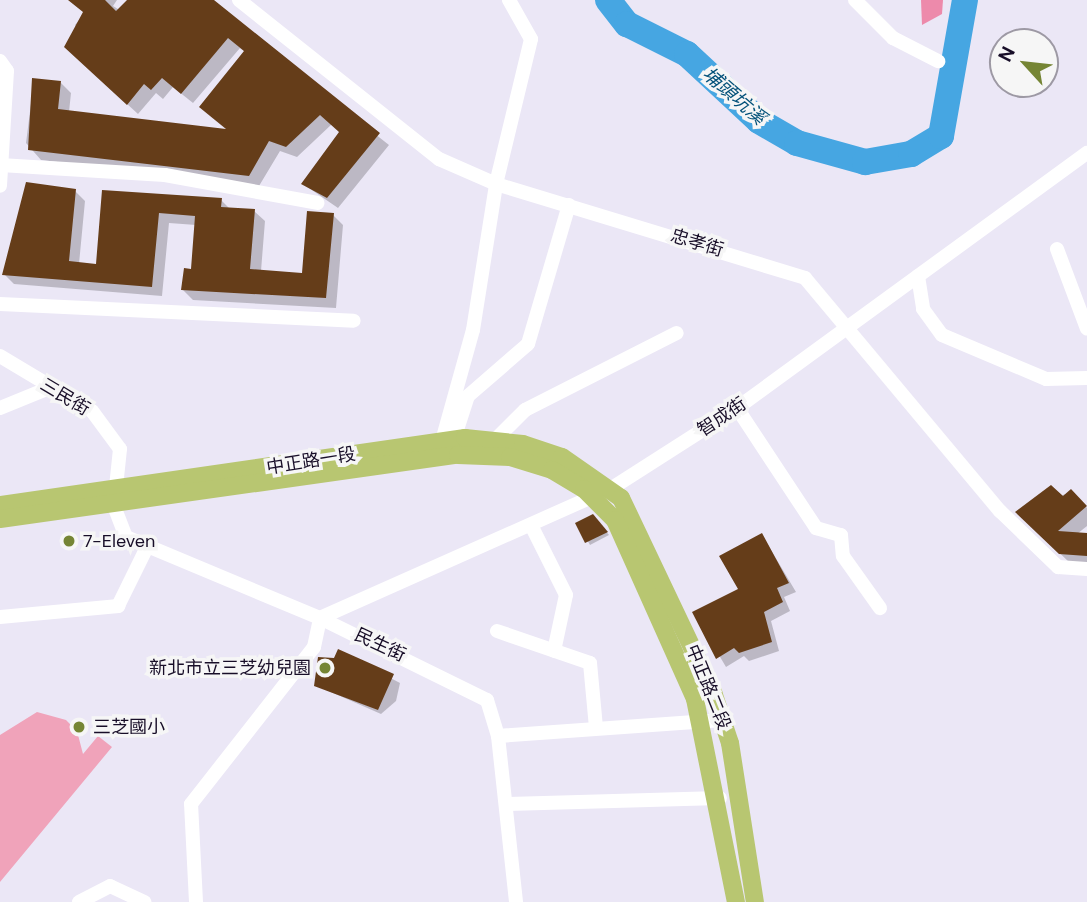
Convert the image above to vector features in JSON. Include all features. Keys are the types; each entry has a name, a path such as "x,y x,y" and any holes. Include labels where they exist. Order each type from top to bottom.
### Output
{"main road":[{"name":"中正路一段","path":"0,519 448,440 489,447 550,452 612,488"},
{"name":"中正路一段","path":"0,505 114,498 489,447 539,465 595,498"},
{"name":"中正路二段","path":"612,488 627,508 722,720 755,902"},
{"name":"中正路二段","path":"595,498 615,520 704,722 720,798 736,902"}],"street":[{"name":"忠孝街","path":"239,0 439,159 496,184 805,278 848,326 1000,511 1058,567 1087,569"},
{"path":"448,440 473,330 496,184 531,39 509,0"},
{"path":"855,0 892,38 938,61"},
{"path":"0,61 7,71 0,187"},
{"name":"智成街","path":"320,618 595,498 612,488 737,408 1087,153"},
{"path":"3,165 164,175 317,203"},
{"path":"448,440 468,396 528,344 569,205"},
{"path":"1056,249 1087,329"},
{"path":"918,276 923,309 942,335 1046,379 1087,379"},
{"path":"0,304 354,321"},
{"path":"489,447 525,410 677,333"},
{"name":"三民街","path":"0,356 49,388 92,411 120,449 114,498"},
{"path":"0,408 49,388"},
{"path":"737,408 816,528 841,535 843,556 880,608"},
{"name":"民生街","path":"114,498 126,537 146,549 320,618 469,686 487,700 498,736 516,902"},
{"path":"531,525 566,595 554,651"},
{"path":"0,617 118,606 146,549"},
{"path":"196,902 191,804 314,647 320,618"},
{"path":"497,631 590,663 596,728"},
{"path":"498,736 722,720"},
{"path":"506,804 720,798"},
{"path":"79,902 110,886 144,902"}],"shaded area":[{"path":"921,0 943,0 942,14 922,25"},
{"path":"37,712 66,720 77,731 83,754 98,736 112,747 0,882 0,735"}],"building":[{"path":"68,0 105,0 116,11 127,0 214,0 380,133 327,198 301,184 339,132 320,115 286,147 269,141 249,176 28,150 32,78 61,81 58,109 226,129 199,107 244,51 228,38 181,94 162,78 151,90 144,84 127,105 64,47 83,12"},
{"path":"26,182 76,189 69,261 96,264 102,190 222,198 221,207 255,209 250,269 302,273 307,211 334,213 326,298 181,290 184,268 191,269 195,216 159,213 152,287 2,275"},
{"path":"1051,485 1063,496 1071,489 1087,506 1058,531 1087,533 1087,556 1059,554 1015,512"},
{"path":"593,514 608,532 585,543 575,523"},
{"path":"762,533 789,583 777,588 783,602 764,612 772,642 739,653 734,648 716,659 692,612 738,589 719,556"},
{"path":"338,649 394,674 378,710 314,686 318,657 334,658"}],"waterway":[{"name":"埔頭坑溪","path":"608,0 627,24 687,54 759,121 797,143 865,162 911,154 941,136 965,0"}],"place":[{"name":"7-Eleven","path":"69,541"},
{"name":"新北市立三芝幼兒園","path":"325,668"},
{"name":"三芝國小","path":"79,727"}]}
